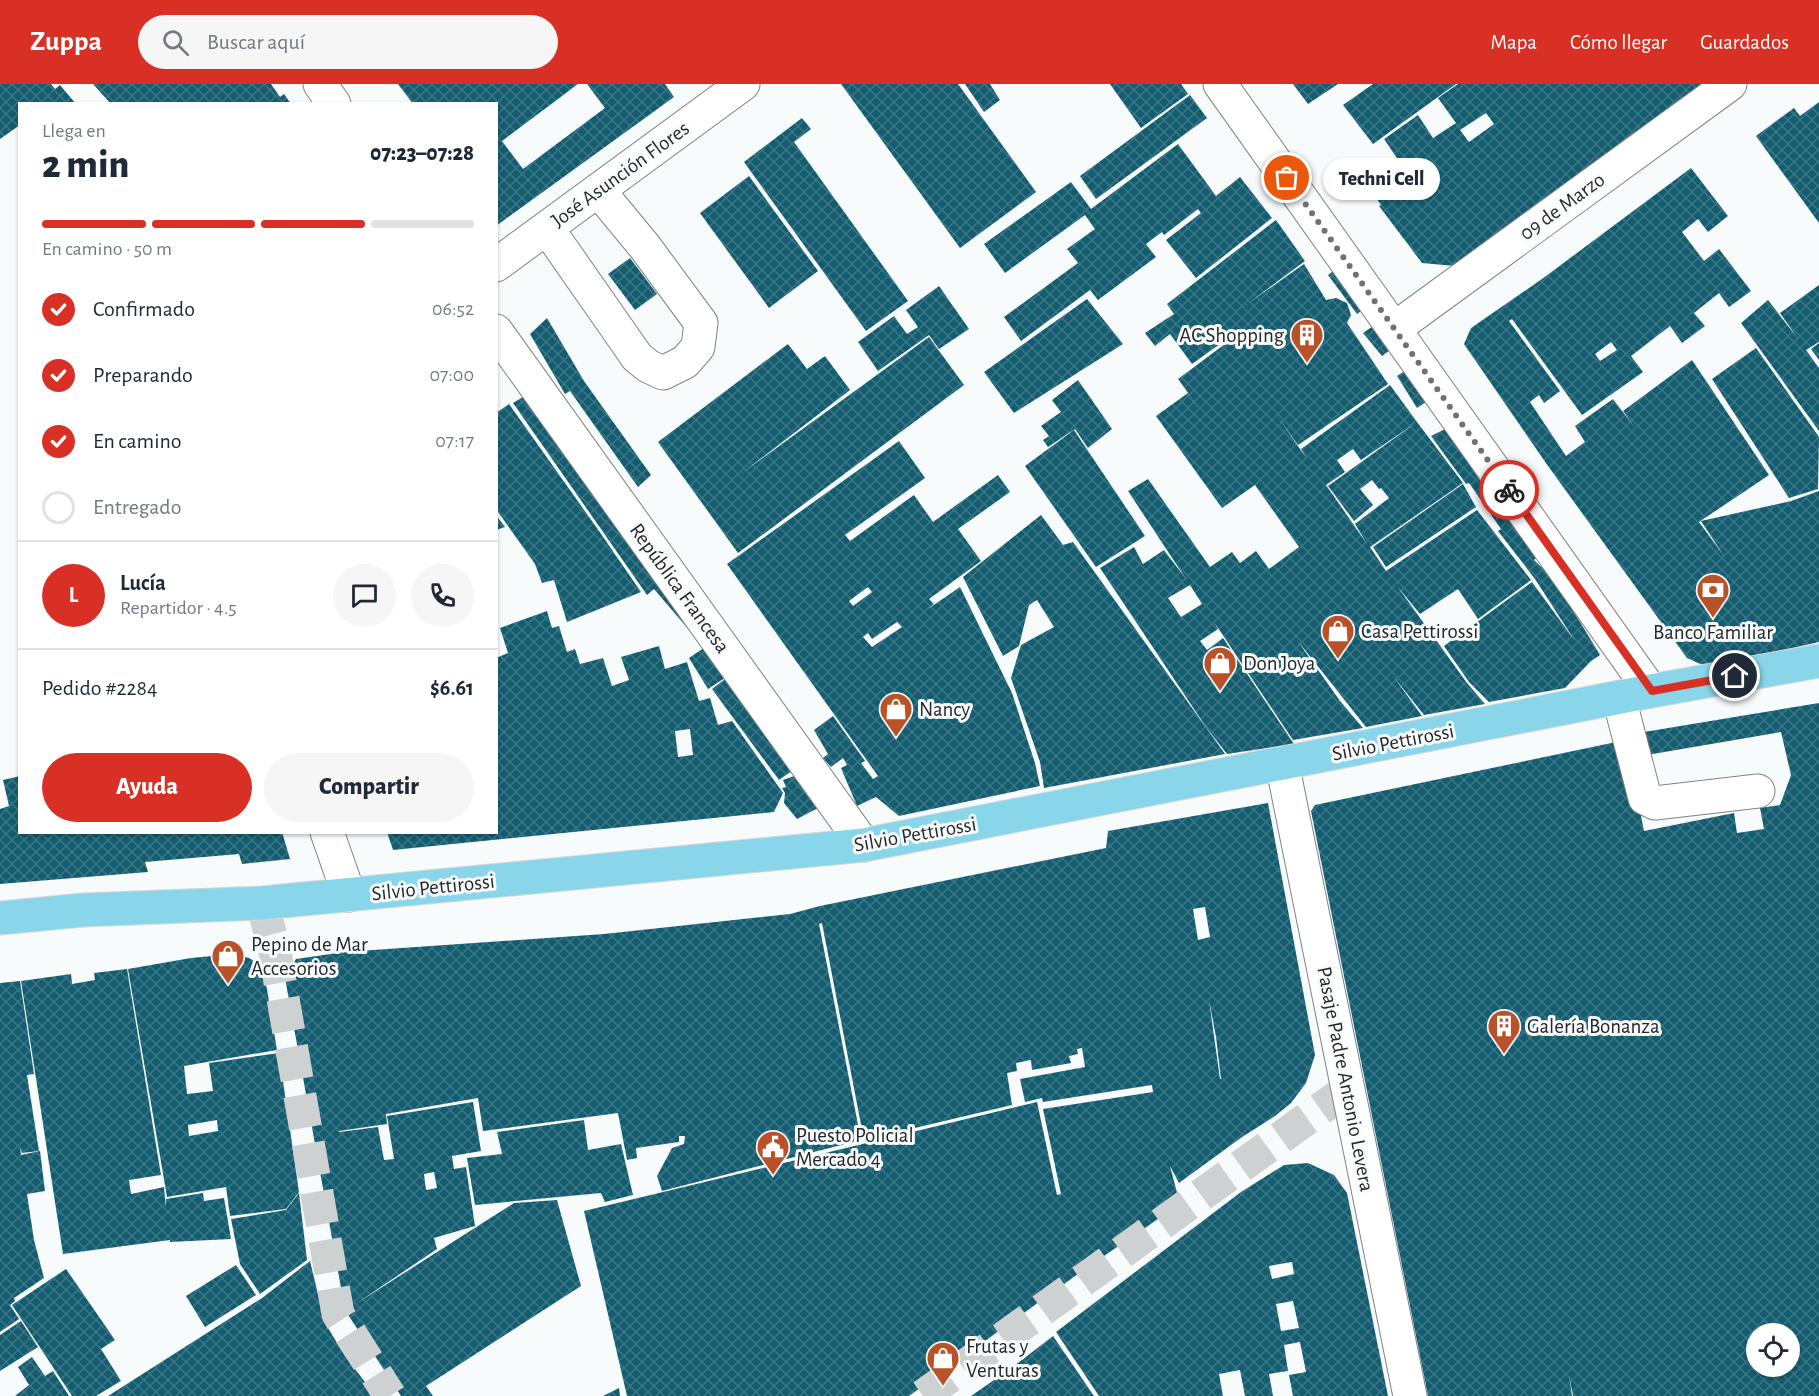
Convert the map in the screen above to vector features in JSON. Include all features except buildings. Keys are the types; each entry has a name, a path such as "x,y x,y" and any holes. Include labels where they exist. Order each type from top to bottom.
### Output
{"main road":[{"name":"Silvio Pettirossi","path":"0,918 83,910 262,903 864,845 1652,691 1819,661"}],"street":[{"path":"320,84 333,102"},
{"name":"José Asunción Flores","path":"498,264 743,84"},
{"path":"1220,84 1652,691"},
{"name":"09 de Marzo","path":"1394,328 1730,84"},
{"path":"547,228 637,357 648,366 663,373 685,362 698,347 701,323 645,246 598,190"},
{"name":"República Francesa","path":"498,334 864,845"},
{"path":"1619,698 1645,798 1650,802 1758,791"},
{"name":"Pasaje Padre Antonio Levera","path":"1282,763 1410,1396"},
{"path":"328,834 349,895"}],"tunnel":[{"path":"262,903 274,947 338,1314 390,1396"},
{"path":"923,1396 1348,1089"}],"way so far":[{"path":"1287,178 1509,490"}],"place":[{"name":"Techni Cell","path":"1287,178"},
{"name":"AC Shopping","path":"1307,364"},
{"name":"Banco Familiar","path":"1713,619"},
{"name":"Casa Pettirossi","path":"1338,660"},
{"name":"Don Joya","path":"1220,692"},
{"name":"Nancy","path":"896,738"},
{"name":"Pepino de Mar Accesorios","path":"228,985"},
{"name":"Galería Bonanza","path":"1504,1055"},
{"name":"Puesto Policial Mercado 4","path":"773,1176"},
{"name":"Frutas y Venturas","path":"943,1387"}],"route":[{"path":"1509,490 1652,691 1735,676"}]}
